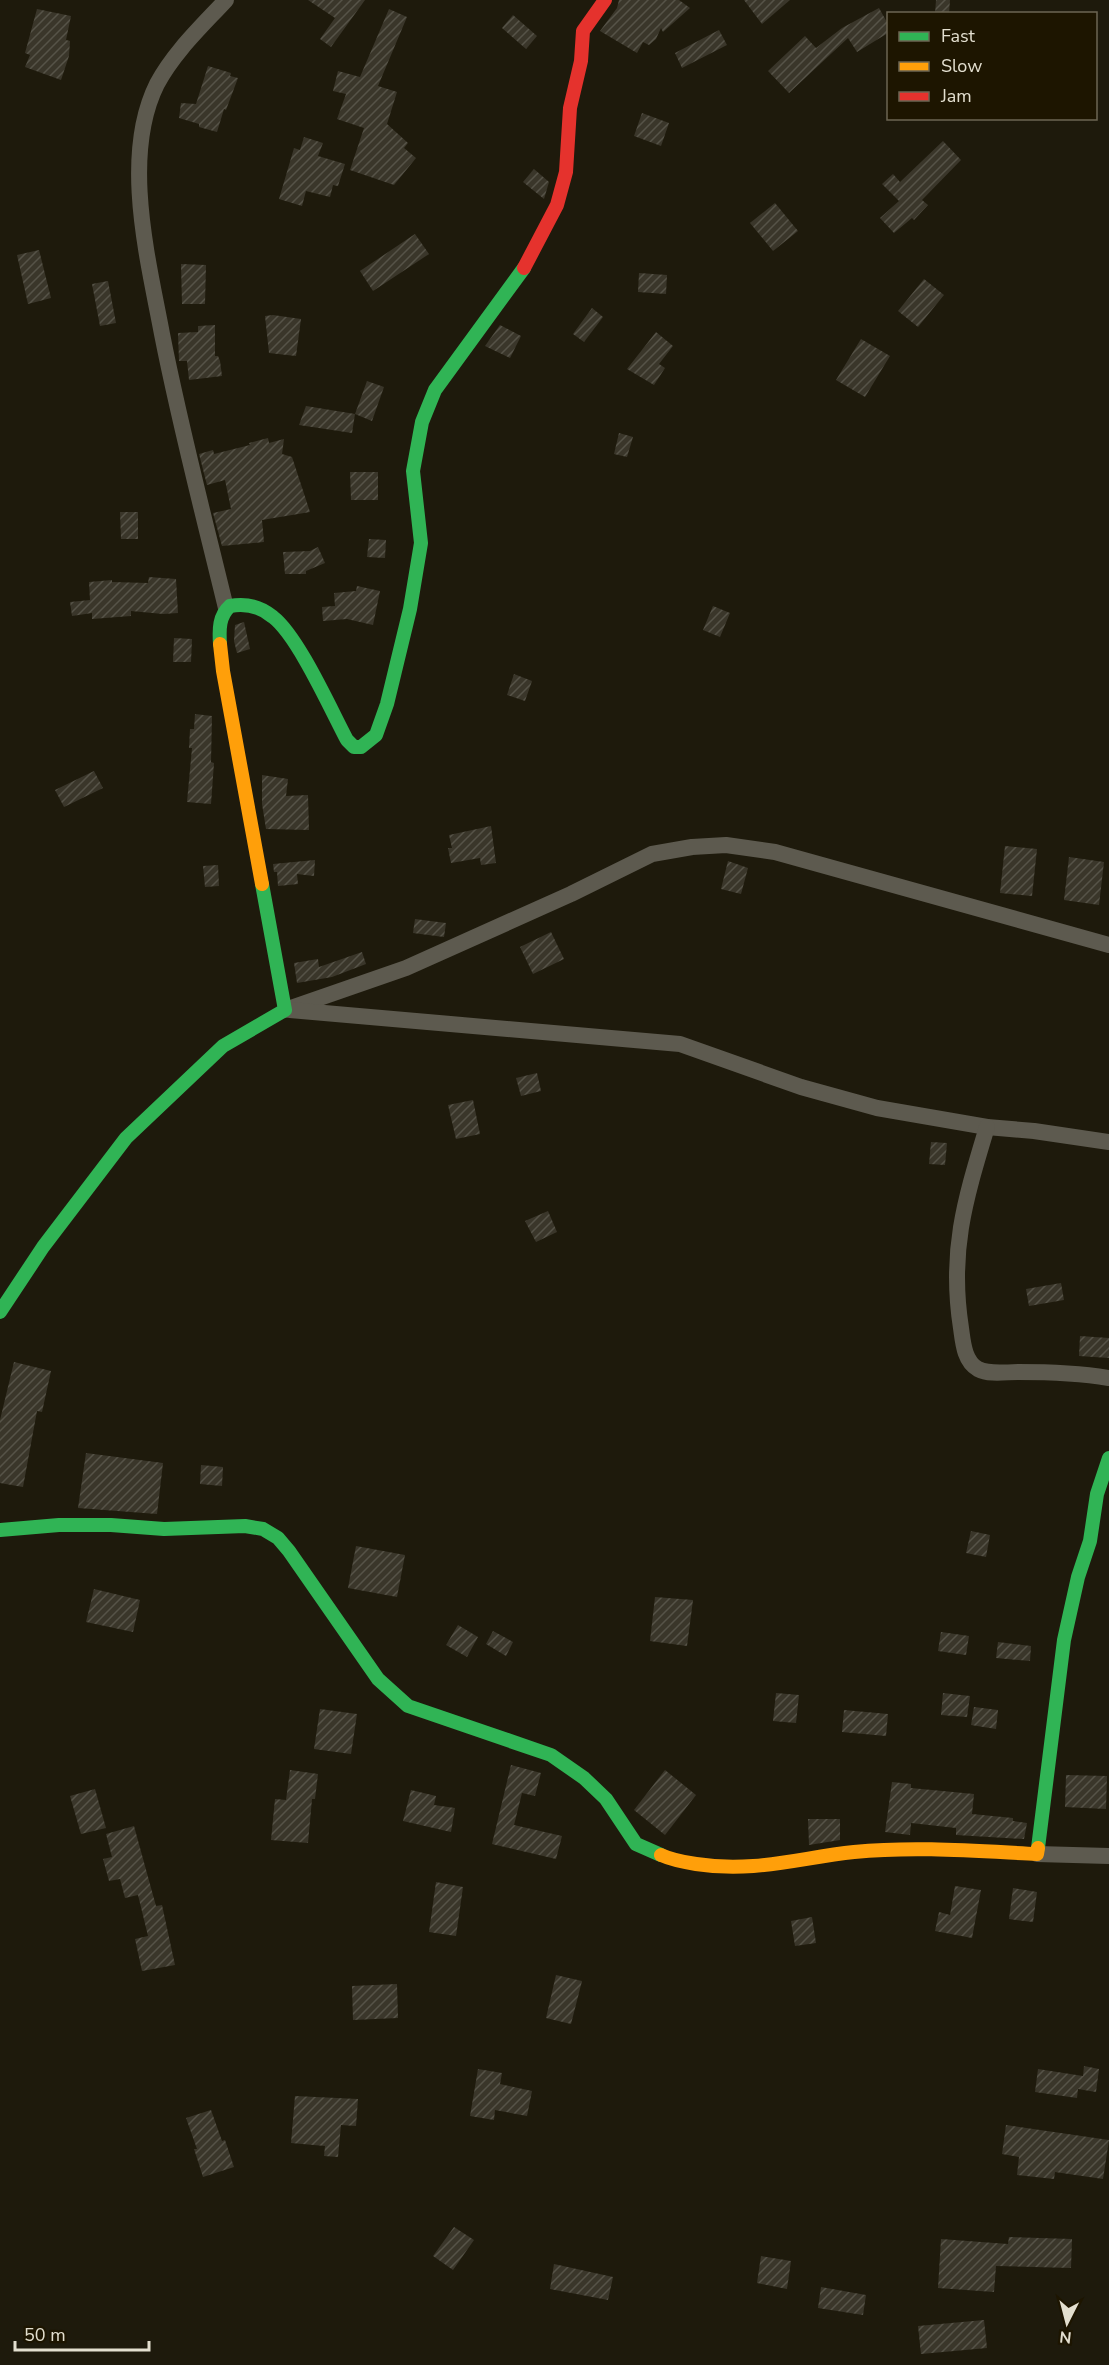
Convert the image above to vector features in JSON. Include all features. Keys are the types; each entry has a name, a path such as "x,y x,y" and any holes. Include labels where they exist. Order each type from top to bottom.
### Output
{"street":[{"path":"226,0 174,58 157,85 141,136 140,161 143,227 149,265 175,398 226,608"},
{"path":"285,1010 223,671 221,616 226,608 238,603 258,608 277,620 305,660 347,740 354,747 361,747 376,735 387,704 410,609 421,543 413,471 422,422 435,390 524,268 557,205 566,172 570,108 581,61 584,31 605,0"},
{"path":"0,1312 43,1246 126,1138 224,1046 285,1010 406,968 571,894 652,854 726,845 775,852 1109,945"},
{"path":"285,1010 680,1044 801,1087 877,1108 987,1127 1109,1142"},
{"path":"987,1127 964,1202 957,1256 958,1305 964,1349 971,1364 980,1370 995,1373 1068,1373 1109,1378"},
{"path":"1037,1854 1064,1640 1078,1577 1090,1541 1097,1494 1109,1458"},
{"path":"0,1530 59,1525 164,1529 246,1526 263,1529 279,1538 289,1551 378,1680 408,1706 551,1755 584,1778 606,1799 636,1844 671,1860 723,1868 781,1864 854,1852 924,1849 1109,1856"}],"building":[{"path":"308,0 365,0 331,47 320,39 335,18"},
{"path":"619,0 679,0 690,8 663,32 661,28 656,39 649,45 643,42 637,53 600,31 617,8"},
{"path":"744,0 790,0 762,24"},
{"path":"936,0 950,0 949,12 935,12"},
{"path":"879,8 887,22 887,34 857,52 848,38 789,93 768,71 805,36 816,48 842,28"},
{"path":"37,9 71,16 66,40 70,41 69,56 61,80 25,67 30,55 25,53"},
{"path":"389,9 407,17 378,86 397,92 387,124 408,143 404,148 416,158 394,185 350,170 364,128 337,119 346,94 333,91 338,71 360,77"},
{"path":"513,15 537,36 526,49 502,28"},
{"path":"719,30 727,45 682,68 675,53"},
{"path":"208,66 231,73 230,76 238,78 226,110 224,109 217,132 179,118 181,103 196,104"},
{"path":"642,113 669,123 661,146 634,136"},
{"path":"304,137 323,143 318,156 345,164 338,186 333,185 330,197 306,191 302,206 279,199 294,148 300,150"},
{"path":"943,141 961,160 922,200 928,205 914,220 912,218 894,233 880,218 899,201 882,184 893,174 900,182"},
{"path":"534,169 549,182 544,199 523,182"},
{"path":"775,203 798,231 773,251 750,223"},
{"path":"415,234 429,254 373,291 360,271"},
{"path":"39,250 51,298 28,304 17,255"},
{"path":"181,264 206,265 205,304 182,304"},
{"path":"639,273 667,275 666,294 638,292"},
{"path":"924,279 944,295 918,327 898,311"},
{"path":"108,281 116,323 100,326 92,284"},
{"path":"592,308 603,317 584,342 573,334"},
{"path":"265,316 301,319 296,356 269,353"},
{"path":"215,325 215,356 218,356 220,361 222,376 189,380 187,361 179,361 178,333 198,332 198,326"},
{"path":"500,325 521,336 510,358 485,346"},
{"path":"656,332 673,346 659,364 665,368 654,385 627,369"},
{"path":"861,339 890,356 865,397 836,380"},
{"path":"367,381 384,387 372,421 355,414"},
{"path":"306,406 355,414 352,433 299,425"},
{"path":"619,433 633,437 627,457 614,454"},
{"path":"268,438 269,443 284,439 282,454 292,457 310,512 262,520 264,542 222,546 213,513 231,509 225,480 207,485 199,454 213,450 214,454"},
{"path":"350,472 378,472 378,500 351,500"},
{"path":"120,512 138,512 138,539 121,539"},
{"path":"369,539 386,540 385,558 367,557"},
{"path":"318,547 325,563 306,571 306,574 285,574 283,552 310,551"},
{"path":"149,577 176,579 178,613 131,611 131,616 92,619 92,613 72,616 70,602 90,600 89,582 112,580 112,582 148,583"},
{"path":"357,586 380,591 373,625 347,619 323,621 322,607 335,606 334,593 356,591"},
{"path":"713,606 730,613 720,637 703,630"},
{"path":"244,622 250,649 237,653 234,641 235,625"},
{"path":"174,638 192,639 191,662 173,662"},
{"path":"514,674 532,681 525,701 507,695"},
{"path":"195,714 212,716 211,762 214,763 211,804 187,802 192,748 189,748 190,729 194,729"},
{"path":"94,771 103,788 64,807 55,790"},
{"path":"262,775 288,779 286,796 308,795 309,830 266,829 262,804"},
{"path":"491,826 496,863 481,865 480,858 451,863 448,848 452,848 449,835"},
{"path":"1005,846 1037,849 1032,896 1000,893"},
{"path":"1069,857 1104,862 1099,905 1064,900"},
{"path":"315,860 314,876 297,874 298,884 278,886 277,872 274,872 273,864"},
{"path":"728,861 748,868 741,894 721,889"},
{"path":"218,865 219,886 205,887 203,866"},
{"path":"415,919 446,923 444,937 413,933"},
{"path":"551,932 564,959 533,974 520,947"},
{"path":"362,952 366,964 332,977 297,983 294,963 318,959 319,967"},
{"path":"537,1073 541,1091 521,1096 516,1078"},
{"path":"473,1100 480,1134 456,1139 448,1105"},
{"path":"931,1142 947,1143 945,1165 929,1164"},
{"path":"548,1211 557,1232 536,1242 525,1221"},
{"path":"1061,1283 1064,1300 1029,1306 1026,1289"},
{"path":"1080,1336 1109,1338 1109,1358 1079,1356"},
{"path":"14,1362 51,1371 42,1412 37,1411 23,1487 0,1483 0,1420"},
{"path":"86,1453 163,1463 157,1514 78,1508"},
{"path":"201,1465 223,1467 222,1486 200,1484"},
{"path":"971,1531 990,1535 986,1557 966,1553"},
{"path":"356,1546 405,1555 397,1597 348,1588"},
{"path":"94,1589 140,1600 133,1632 86,1622"},
{"path":"655,1597 693,1600 687,1646 650,1641"},
{"path":"458,1625 478,1637 467,1657 446,1645"},
{"path":"493,1631 513,1642 506,1656 486,1644"},
{"path":"941,1632 969,1636 966,1655 938,1651"},
{"path":"998,1642 1031,1646 1030,1661 996,1658"},
{"path":"776,1693 799,1695 796,1723 773,1721"},
{"path":"943,1693 970,1696 967,1717 941,1715"},
{"path":"974,1707 998,1710 996,1729 971,1725"},
{"path":"320,1709 357,1714 351,1754 314,1749"},
{"path":"844,1710 888,1714 886,1736 842,1732"},
{"path":"511,1765 541,1773 535,1796 522,1793 514,1825 562,1836 556,1859 492,1844"},
{"path":"290,1770 318,1774 315,1799 312,1799 308,1843 271,1840 275,1799 286,1800"},
{"path":"665,1770 696,1795 665,1835 634,1810"},
{"path":"1066,1775 1107,1776 1106,1809 1065,1807"},
{"path":"892,1782 911,1784 911,1788 974,1794 972,1814 1013,1818 1013,1821 1027,1823 1024,1839 956,1835 956,1828 911,1823 910,1835 885,1832"},
{"path":"95,1789 106,1828 81,1834 70,1796"},
{"path":"411,1790 436,1796 434,1805 455,1808 451,1832 403,1821"},
{"path":"808,1819 840,1819 840,1840 809,1845"},
{"path":"134,1826 156,1906 162,1905 175,1965 142,1971 135,1939 148,1936 138,1895 125,1898 120,1879 109,1881 103,1859 112,1857 106,1834"},
{"path":"436,1882 463,1887 456,1936 429,1932"},
{"path":"955,1886 981,1890 972,1938 935,1931 939,1912 950,1915"},
{"path":"1013,1888 1037,1892 1033,1922 1009,1919"},
{"path":"812,1917 816,1943 795,1946 791,1921"},
{"path":"556,1975 582,1981 571,2024 546,2018"},
{"path":"397,1984 398,2018 353,2020 352,1986"},
{"path":"1084,2066 1099,2069 1096,2092 1078,2089 1077,2098 1035,2092 1038,2069 1083,2076"},
{"path":"478,2069 502,2073 500,2084 532,2091 527,2116 495,2110 494,2120 470,2116"},
{"path":"295,2096 358,2099 356,2126 341,2125 338,2157 324,2156 325,2146 291,2143"},
{"path":"211,2110 234,2167 203,2177 194,2149 197,2149 186,2118"},
{"path":"1006,2125 1109,2140 1103,2179 1055,2172 1054,2179 1017,2175 1019,2157 1002,2154"},
{"path":"454,2227 474,2240 453,2270 433,2256"},
{"path":"1009,2237 1072,2239 1071,2268 996,2266 994,2292 938,2288 941,2239 1008,2244"},
{"path":"761,2256 791,2261 787,2289 757,2283"},
{"path":"554,2264 613,2277 608,2300 550,2289"},
{"path":"821,2287 866,2295 863,2315 818,2308"},
{"path":"984,2320 987,2348 921,2354 918,2326"}],"traffic: fast":[{"path":"220,644 220,623 230,606 247,606 263,611 273,617 293,640 347,740 354,747 361,747 376,735 387,704 410,609 421,543 413,471 422,422 435,390 524,268"},
{"path":"0,1312 43,1247 126,1138 223,1046 285,1010 262,884"},
{"path":"1038,1848 1064,1640 1078,1577 1090,1541 1097,1494 1109,1458"},
{"path":"0,1530 59,1525 111,1525 164,1529 245,1526 263,1529 278,1538 289,1551 378,1679 408,1706 551,1755 584,1778 606,1799 636,1844 661,1855"}],"traffic: slow":[{"path":"220,644 262,884"},
{"path":"661,1855 696,1864 737,1867 877,1850 1037,1854 1038,1848"}],"traffic: jam":[{"path":"524,268 557,205 566,172 570,108 581,61 583,31 605,0"}]}
